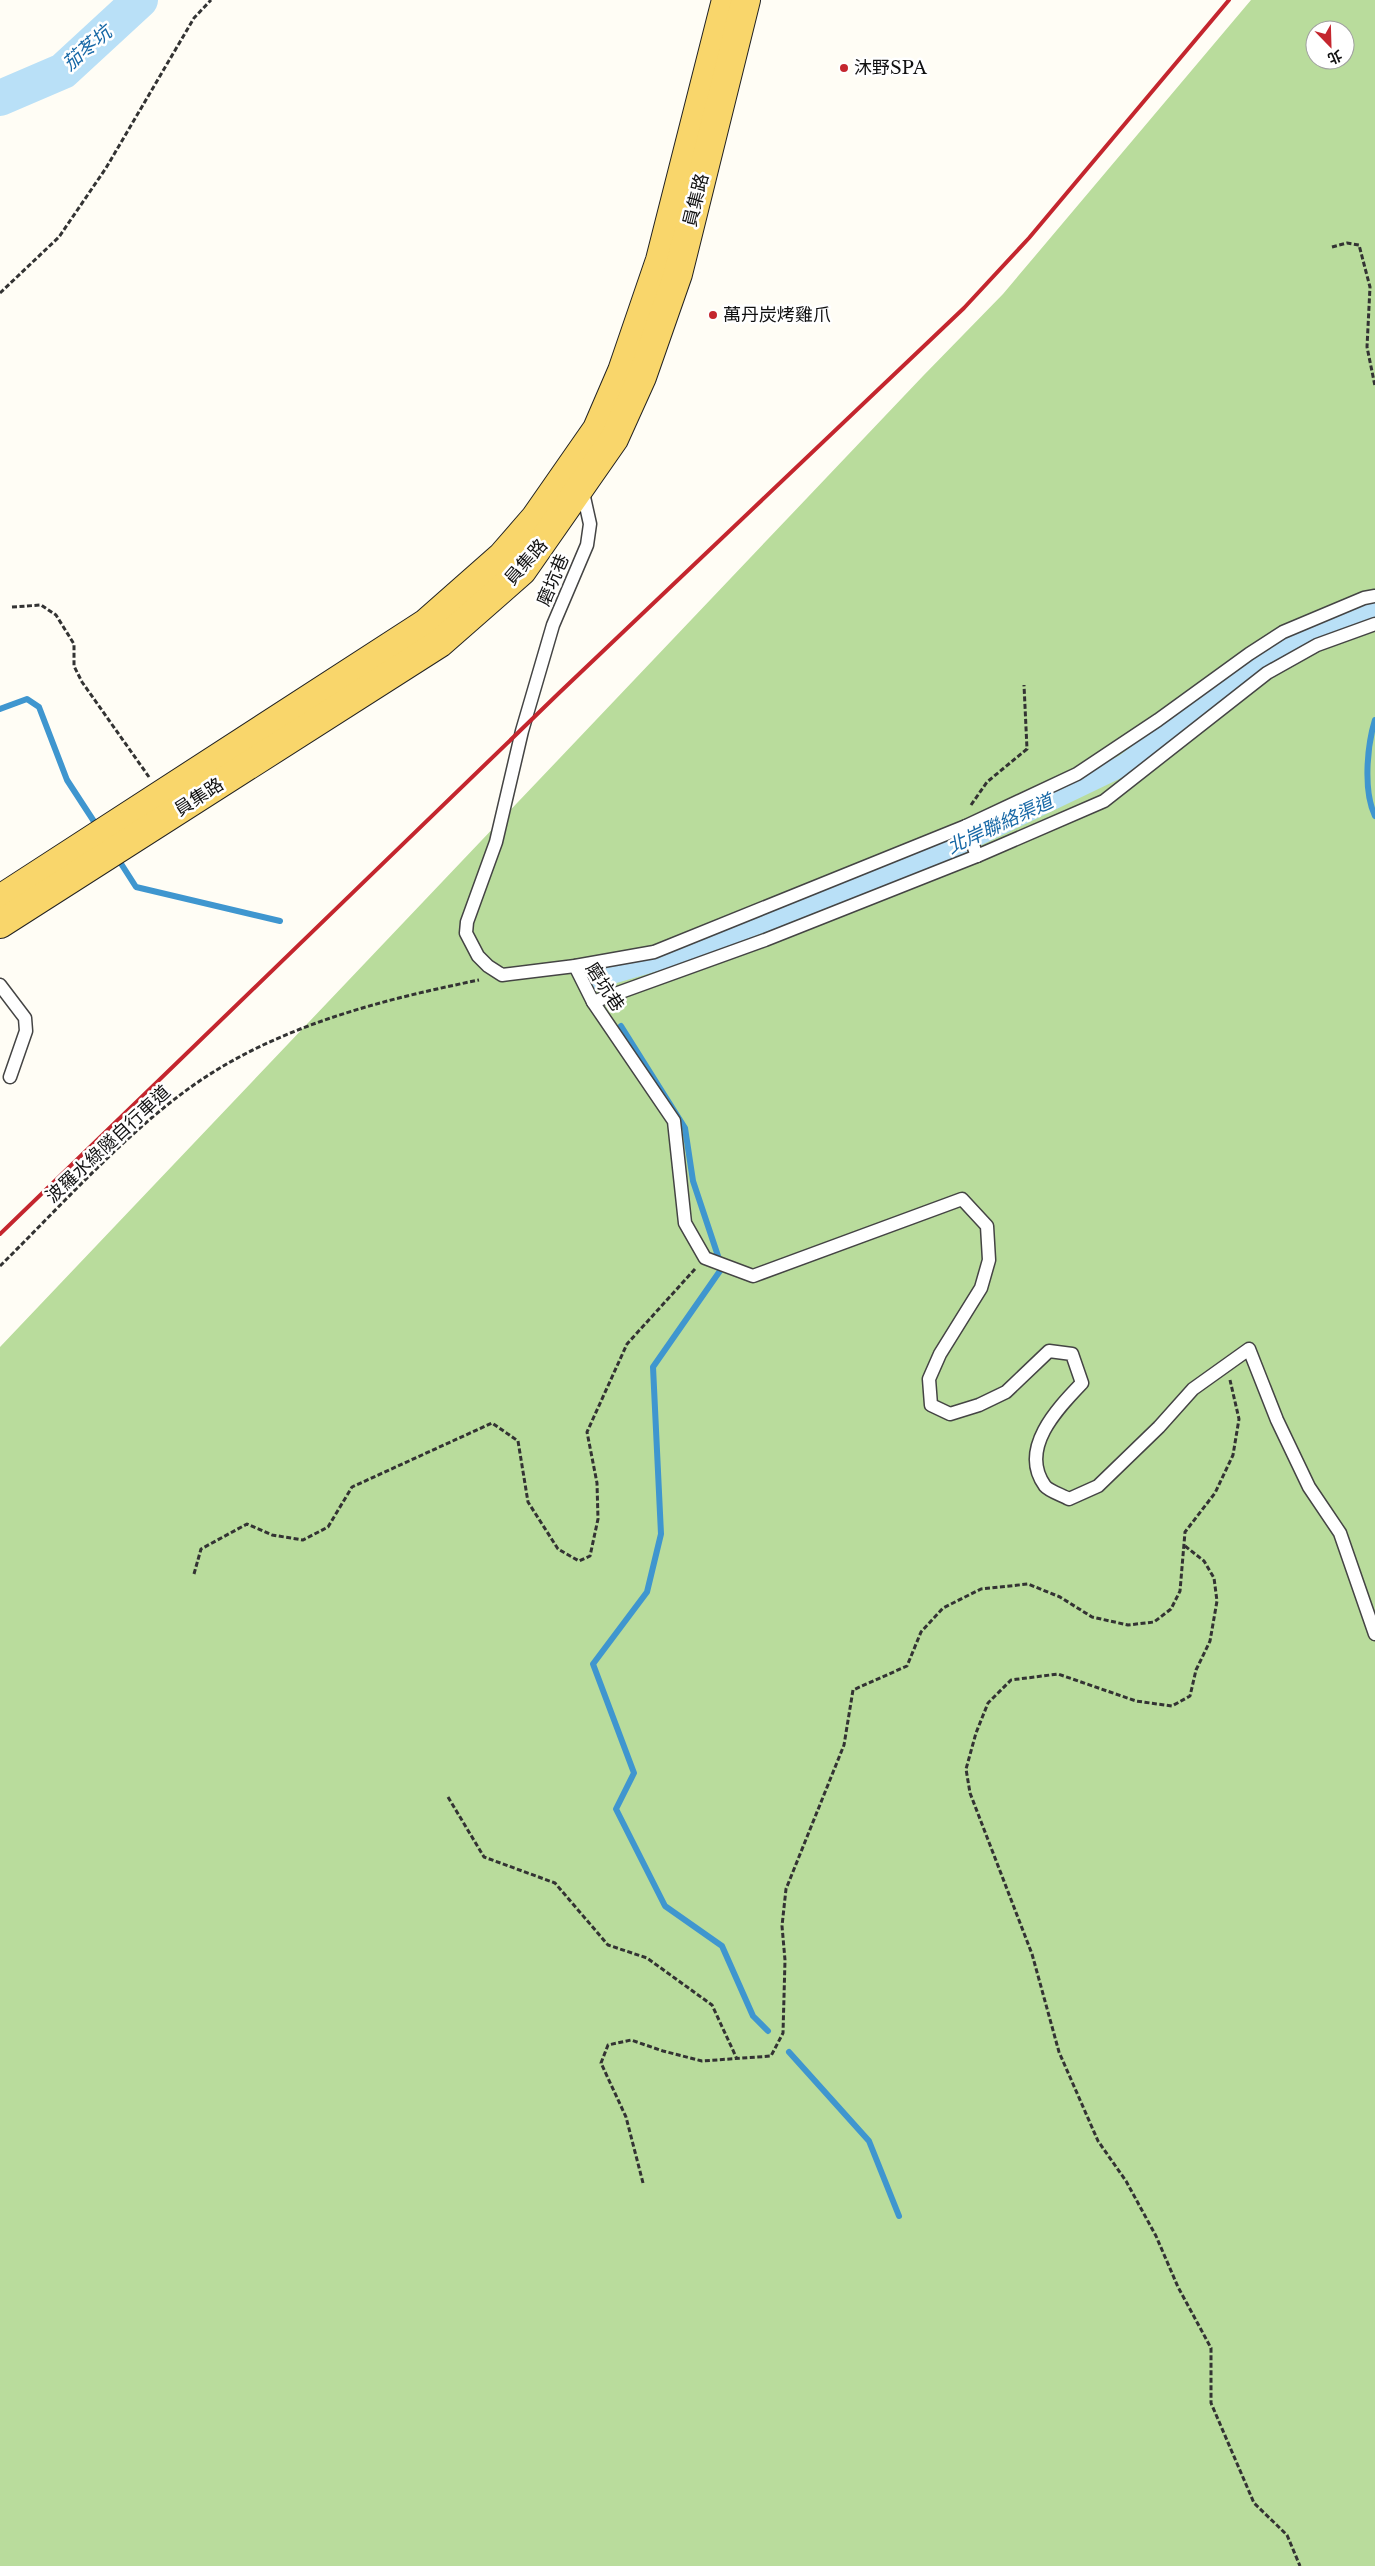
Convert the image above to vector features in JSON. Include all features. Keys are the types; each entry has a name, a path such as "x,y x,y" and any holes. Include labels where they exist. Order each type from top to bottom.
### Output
{"main road":[{"name":"員集路","path":"0,899 426,623 502,556 535,518 597,429 622,371 660,260 726,0"},
{"name":"員集路","path":"0,924 440,643 522,571 582,488 614,439 642,377 678,274 746,0"}],"lane":[{"name":"磨坑巷","path":"582,488 590,524 587,545 553,625 522,731 496,842 467,922 466,933 478,956 488,966 502,975 575,966 593,1002 674,1121 685,1223 706,1258"},
{"path":"575,966 654,952 966,826 1077,774 1158,720 1249,654 1283,632 1364,598 1375,596"},
{"path":"593,1002 765,940 977,856 1104,801 1267,673 1317,645 1375,624"},
{"path":"966,826 977,856"},
{"path":"0,985 25,1018 26,1024 26,1031 10,1077"},
{"path":"706,1258 753,1276 962,1199 987,1226 989,1260 981,1288 940,1354 929,1380 931,1405 950,1414 978,1405 1006,1392 1049,1351 1072,1354 1082,1383 1056,1411 1041,1434 1036,1465 1046,1487 1069,1499 1098,1486 1159,1427 1193,1389 1249,1349 1277,1420 1309,1487 1340,1533 1375,1634"}],"path":[{"path":"0,293 60,237 106,168 194,18 211,0"},
{"path":"1332,247 1348,243 1359,245 1370,287 1367,347 1375,386"},
{"path":"12,607 41,605 56,615 74,644 74,666 82,682 162,794"},
{"path":"966,826 972,804 987,782 1027,749 1024,685"},
{"name":"波羅水綠隧自行車道","path":"0,1266 135,1133 185,1091 242,1056 298,1029 395,997 502,975"},
{"path":"194,1574 201,1549 247,1524 272,1535 302,1540 328,1527 352,1487 492,1423 518,1441 528,1502 558,1549 579,1561 590,1556 598,1519 597,1483 587,1432 627,1344 706,1258"},
{"path":"643,2182 626,2117 601,2063 608,2045 631,2040 663,2052 702,2061 771,2056 783,2033 784,1960 782,1926 786,1889 844,1745 853,1690 907,1666 921,1632 942,1608 981,1589 1028,1584 1060,1597 1092,1617 1128,1625 1154,1622 1171,1609 1180,1592 1185,1532 1215,1493 1233,1456 1239,1419 1227,1365"},
{"path":"1184,1545 1204,1562 1214,1578 1217,1601 1210,1641 1196,1670 1190,1696 1172,1706 1136,1701 1058,1674 1012,1680 988,1703 966,1769 970,1793 1032,1954 1059,2052 1098,2141 1126,2181 1156,2236 1178,2287 1211,2348 1212,2403 1254,2503 1287,2535 1300,2566"},
{"path":"448,1797 484,1857 555,1883 608,1946 647,1958 712,2005 737,2059"}],"green space":[{"path":"1251,0 1375,0 1375,2566 0,2566 0,1347 1003,294"}],"waterway":[{"name":"茄苳坑","path":"0,98 63,71 140,0"},
{"name":"北岸聯絡渠道","path":"593,979 686,952 953,847 1124,765 1284,644 1375,608"},
{"path":"0,709 27,699 39,707 67,780 95,823"},
{"path":"1375,720 1368,755 1369,794 1375,816"},
{"path":"120,862 136,887 280,921"},
{"path":"621,1026 685,1128 693,1181 722,1268 653,1367 661,1534 647,1592 593,1664 634,1773 616,1809 665,1906 722,1946 753,2016 768,2031"},
{"path":"789,2052 869,2141 899,2216"}],"railway":[{"path":"0,1234 559,693 964,308 1029,238 1229,0"}],"place":[{"name":"沐野SPA","path":"844,68"},
{"name":"萬丹炭烤雞爪","path":"713,315"}]}
